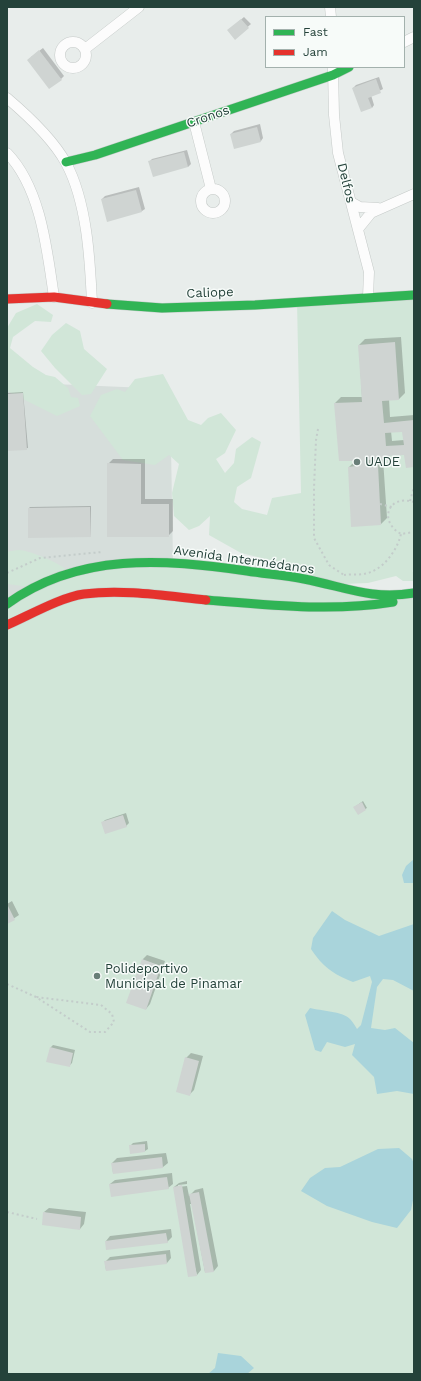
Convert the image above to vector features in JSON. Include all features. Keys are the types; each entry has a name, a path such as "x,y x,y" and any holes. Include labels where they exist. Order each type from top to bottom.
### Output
{"main road":[{"name":"Cronos","path":"66,162 95,155 194,122 333,71 346,68"},
{"name":"Caliope","path":"7,299 54,297 92,303 162,308 255,305 414,295"},
{"name":"Avenida Intermédanos","path":"7,604 16,596 38,583 56,576 78,570 143,562 188,563 304,579 341,589 379,596 414,593"},
{"path":"7,625 68,598 83,594 126,593 257,604 361,607 414,598"}],"street":[{"path":"85,49 139,7"},
{"path":"405,42 414,37"},
{"name":"Delfos","path":"333,71 335,133 338,153 370,272 368,297"},
{"path":"7,98 32,119 66,162 74,181 85,227 92,303"},
{"path":"194,122 211,189"},
{"path":"7,153 30,185 45,243 54,297"},
{"path":"358,229 371,213 414,194"},
{"path":"351,202 360,207 380,208"}],"path":[{"path":"318,429 316,440 314,488 314,538 328,565 344,575 364,574 379,567 396,549 401,534"},
{"path":"410,501 414,488"},
{"path":"414,502 404,499 399,501 388,513 390,525 401,534 414,532"},
{"path":"380,504 392,507"},
{"path":"343,582 344,575"},
{"path":"7,984 36,997 90,1032 105,1032 114,1022 112,1014 101,1005 36,997"},
{"path":"7,1212 37,1219"}],"shaded area":[{"path":"7,382 170,389 173,562 8,603"}],"green space":[{"path":"414,295 414,570 412,571 414,572 414,581 403,581 396,576 368,583 343,584 414,598 414,1374 7,1374 7,604 30,587 7,584 7,552 19,550 31,553 52,561 68,571 113,566 313,573 305,571 303,568 241,553 209,535 210,516 199,526 189,530 174,516 172,493 179,464 169,455 155,465 123,460 90,416 101,395 117,389 125,392 135,379 163,374 188,420 201,425 208,418 221,413 236,430 225,453 216,459 225,473 234,463 236,449 252,437 261,442 251,478 237,487 234,502 242,509 267,515 272,498 301,493 297,302"},
{"path":"37,304 53,315 51,322 35,321 13,337 10,348 33,367 46,375 55,377 68,388 71,397 78,398 80,406 57,416 7,391 7,328 16,313"},
{"path":"66,323 80,331 84,349 107,369 91,394 82,395 55,368 41,351 52,335"}],"water":[{"path":"414,859 414,883 404,883 402,875 406,866"},
{"path":"332,911 345,920 379,936 414,924 414,991 393,980 383,979 377,987 371,1028 385,1030 395,1028 414,1043 414,1094 397,1091 377,1094 374,1077 352,1055 355,1044 345,1047 327,1042 321,1052 315,1050 305,1015 310,1008 342,1014 350,1019 357,1029 361,1025 372,982 370,976 353,982 340,976 324,965 311,949 313,938"},
{"path":"399,1148 412,1159 414,1164 414,1195 411,1210 397,1228 372,1222 327,1206 301,1191 310,1178 325,1168 340,1167 378,1149"},
{"path":"218,1353 241,1356 254,1368 247,1374 208,1374 215,1368"}],"building":[{"path":"241,19 249,28 235,40 227,30"},
{"path":"39,50 62,80 49,89 27,60"},
{"path":"376,79 381,93 368,98 372,108 361,112 352,88"},
{"path":"257,127 261,142 234,149 230,134"},
{"path":"184,152 188,167 153,177 148,161"},
{"path":"136,190 142,212 107,222 101,199"},
{"path":"395,342 399,400 382,401 384,423 414,420 414,467 406,468 404,455 387,456 387,459 366,460 367,466 378,465 381,525 351,527 348,467 356,466 356,461 339,461 334,403 362,402 358,345","holes":["402,432 404,445 386,446 385,433"]},
{"path":"23,393 27,450 7,451 7,394"},
{"path":"107,463 141,464 141,504 169,504 169,537 107,537"},
{"path":"90,507 91,537 28,538 28,508"},
{"path":"362,802 366,810 358,815 353,807"},
{"path":"123,815 127,827 105,834 101,822"},
{"path":"7,904 15,920 7,924"},
{"path":"142,959 161,966 146,1010 126,1003"},
{"path":"50,1047 73,1053 70,1067 46,1062"},
{"path":"185,1057 199,1061 190,1096 176,1092"},
{"path":"145,1144 145,1152 130,1154 129,1145"},
{"path":"162,1157 163,1168 113,1174 111,1163"},
{"path":"167,1177 169,1189 111,1197 109,1184"},
{"path":"182,1185 197,1276 188,1277 173,1187"},
{"path":"199,1192 214,1272 205,1273 189,1194"},
{"path":"43,1212 81,1217 80,1230 42,1225"},
{"path":"166,1233 168,1243 106,1250 105,1241"},
{"path":"166,1254 167,1264 106,1271 104,1261"}],"traffic: fast":[{"path":"66,162 95,155 333,75 347,68"},
{"path":"107,304 162,308 255,305 414,295"},
{"path":"7,604 35,587 63,575 93,568 154,562 216,567 290,576 371,594 398,595 414,593"},
{"path":"206,600 300,607 347,607 393,602"}],"traffic: jam":[{"path":"7,299 54,297 107,304"},
{"path":"7,625 55,603 84,594 114,592 206,600"}],"place":[{"name":"UADE","path":"357,462"},
{"name":"Polideportivo Municipal de Pinamar","path":"97,976"}]}
